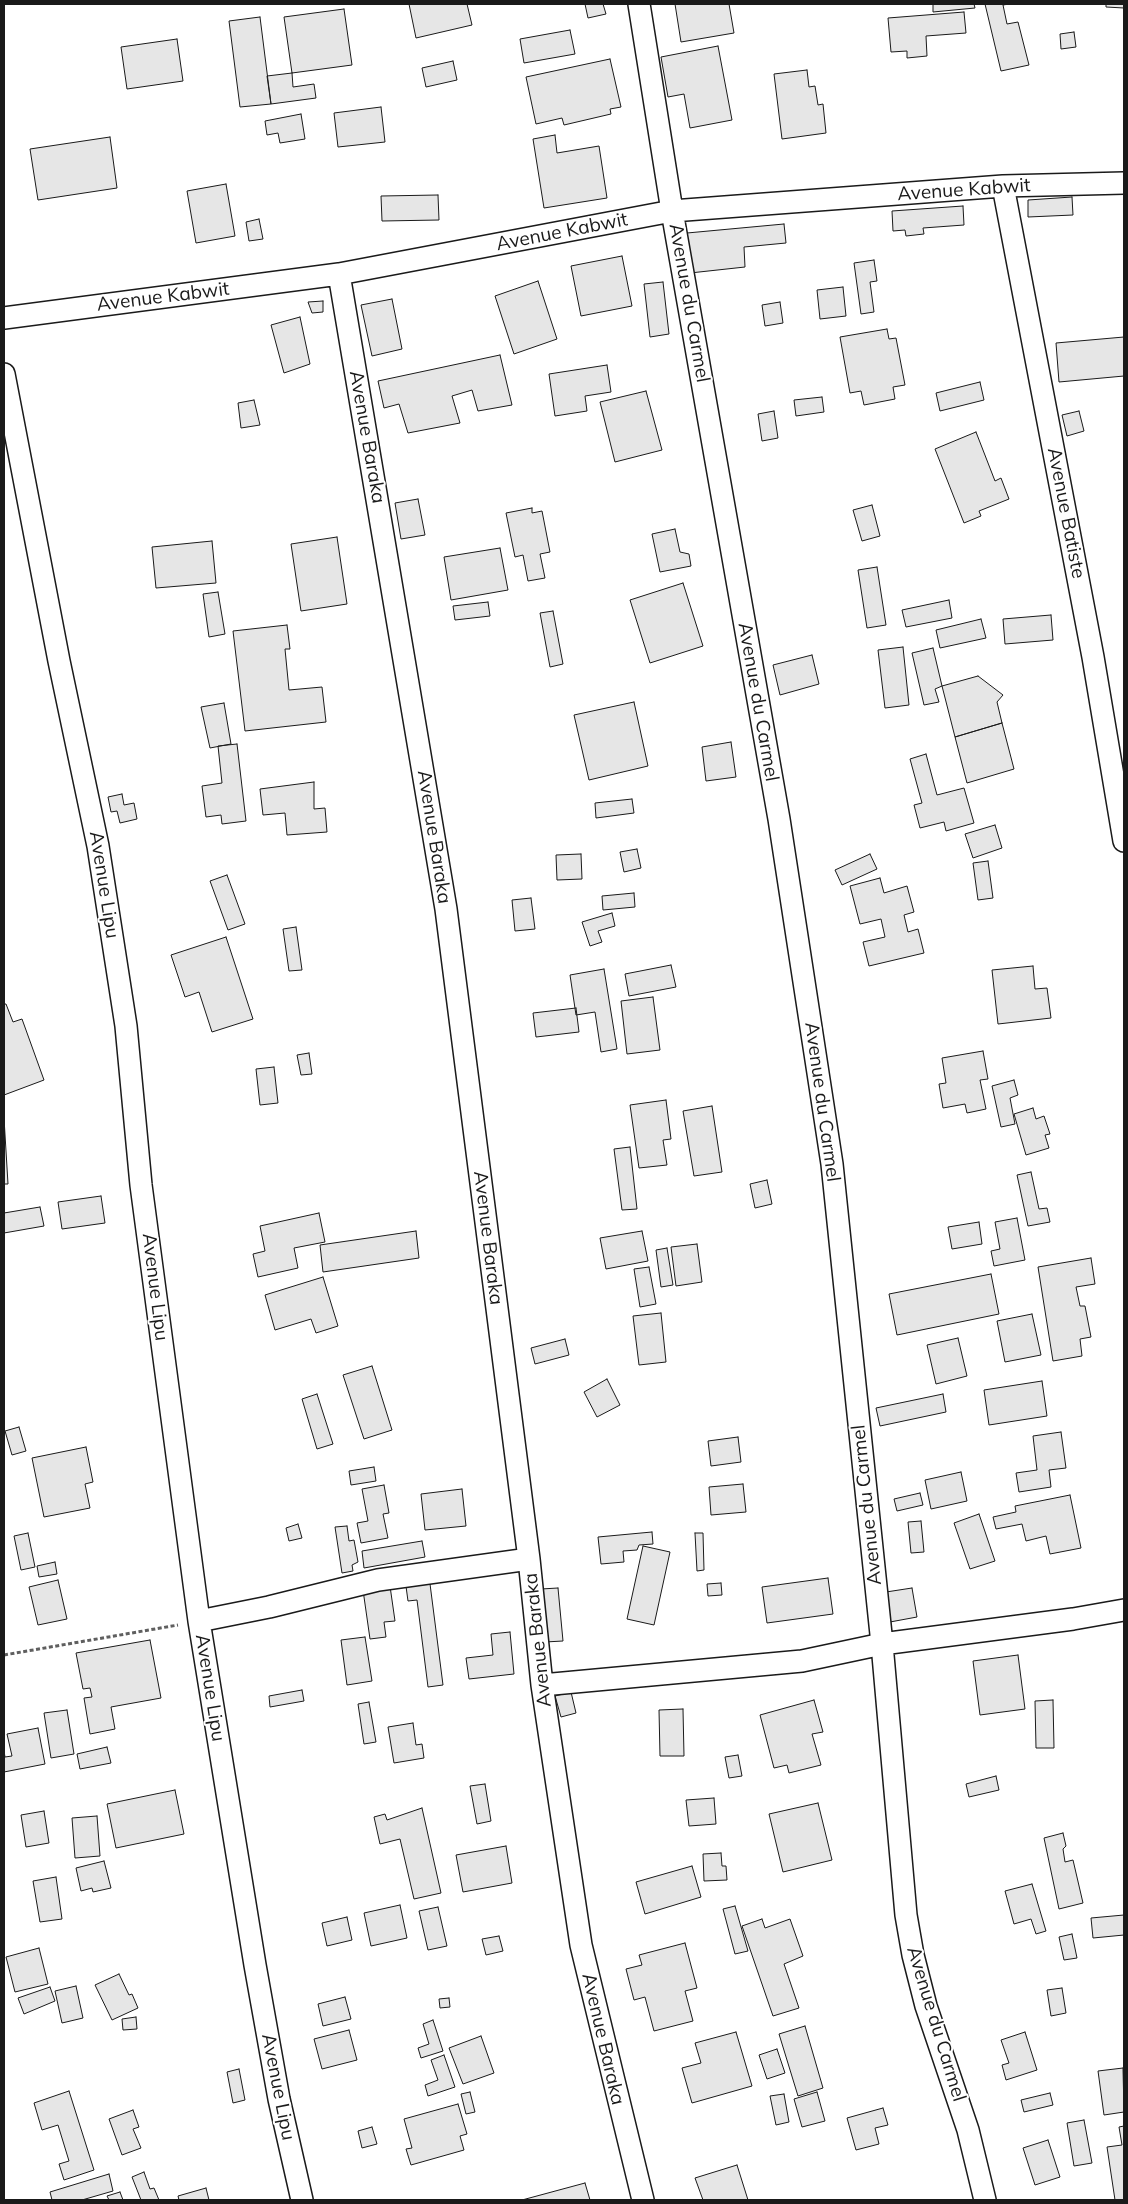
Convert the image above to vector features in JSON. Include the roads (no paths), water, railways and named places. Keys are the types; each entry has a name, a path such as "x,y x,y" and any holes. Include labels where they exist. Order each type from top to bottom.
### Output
{"street":[{"name":"Avenue du Carmel","path":"639,4 672,211 779,819 832,1164 882,1644 906,1915 912,1955 926,2006 968,2130 984,2200"},
{"name":"Avenue Kabwit","path":"4,318 339,274 672,211 1003,186 1124,183"},
{"name":"Avenue Batiste","path":"1003,186 1094,657 1124,842"},
{"name":"Avenue Baraka","path":"339,274 446,909 529,1559 542,1685 581,1945 643,2200"},
{"name":"Avenue Lipu","path":"4,374 59,661 98,846 126,1026 142,1185 199,1621 255,1965 279,2099 302,2200"},
{"path":"199,1621 269,1607 378,1580 529,1559"},
{"path":"542,1685 802,1661 882,1644 1054,1622 1124,1610"}]}
